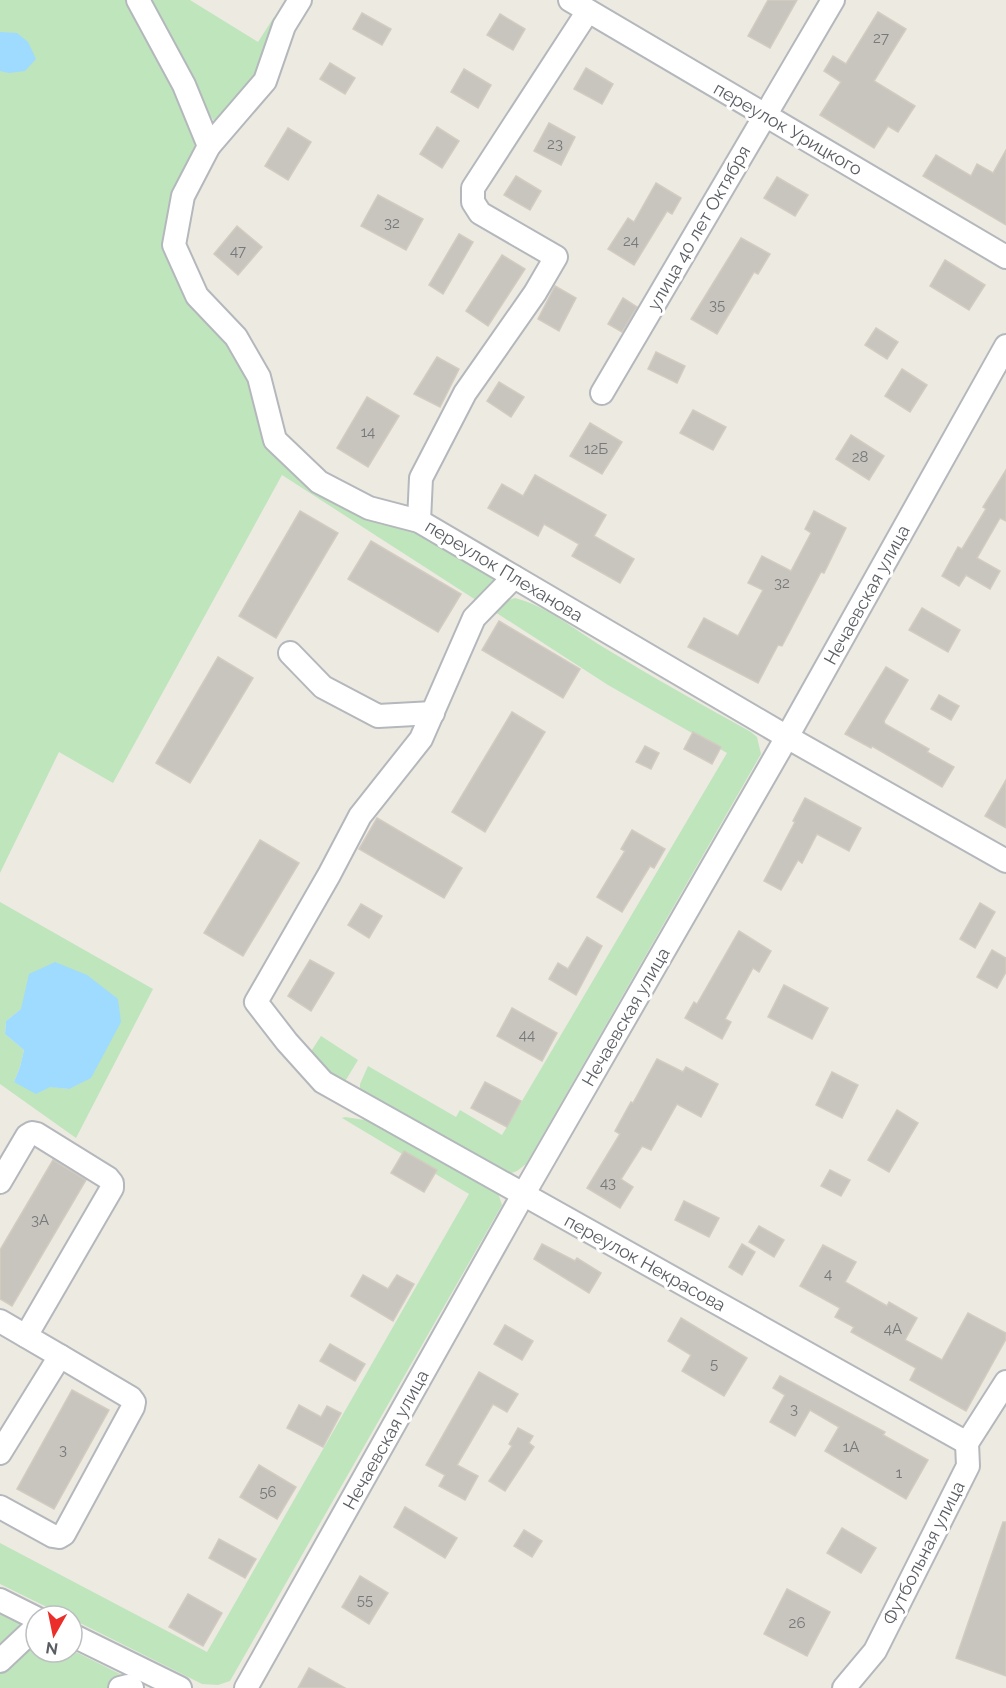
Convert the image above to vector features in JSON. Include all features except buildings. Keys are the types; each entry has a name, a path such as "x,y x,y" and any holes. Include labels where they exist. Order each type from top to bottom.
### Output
{"street":[{"path":"138,0 184,85 209,146"},
{"name":"переулок Плеханова","path":"300,0 284,26 265,81 209,146 183,196 174,245 197,296 236,337 259,377 274,441 319,482 369,508 419,521 787,737 1006,861"},
{"name":"улица 40 лет Октября","path":"602,393 832,0"},
{"path":"419,521 421,478 465,393 535,293 556,257 480,213 473,202 472,188 579,5"},
{"name":"переулок Урицкого","path":"579,5 1006,256"},
{"name":"Нечаевская улица","path":"246,1688 523,1195 787,737 1006,346"},
{"path":"290,652 323,687 378,716 433,713 474,618 514,577"},
{"name":"переулок Некрасова","path":"433,713 421,739 360,816 256,1002 287,1042 323,1082 967,1443"},
{"path":"0,1182 27,1136 32,1133 108,1178 112,1183 112,1188 26,1336"},
{"path":"0,1321 131,1398 134,1402 134,1407 64,1534 59,1537 52,1536 0,1507"},
{"path":"0,1453 60,1356"},
{"name":"Футбольная улица","path":"844,1688 875,1651 968,1466 967,1443 1006,1382"},
{"path":"0,1600 24,1612"},
{"path":"0,1661 24,1638"},
{"path":"84,1644 136,1682 180,1688"},
{"path":"120,1688 136,1682"}],"green space":[{"path":"0,0 139,0 197,139 168,214 228,334 259,404 326,495 379,524 411,530 470,562 496,580 479,602 282,475 113,783 59,752 0,873"},
{"path":"150,0 190,0 258,42 274,17 277,39 275,53 216,124 172,59"},
{"path":"515,598 550,613 621,658 751,732 757,737 761,754 526,1164 509,1174 360,1090 360,1084 368,1066 456,1117 460,1110 502,1135 727,753 608,685 492,610 503,602"},
{"path":"0,902 153,989 76,1138 0,1084","holes":["21,1009 69,1089 14,1082 24,1050 5,1034 6,1021"]},
{"path":"321,1036 358,1060 344,1083 308,1056"},
{"path":"342,1118 378,1122 498,1193 502,1205 230,1681 218,1685 202,1684 84,1625 84,1604 41,1604 0,1584 0,1543 207,1652 469,1194"},
{"path":"0,1614 24,1626 24,1664 84,1664 84,1656 126,1677 120,1688 0,1688"}],"water":[{"path":"0,32 17,33 28,42 36,59 25,71 9,73 0,71"},
{"path":"55,962 87,975 118,999 121,1022 91,1078 69,1089 50,1087 36,1094 14,1082 24,1050 5,1034 6,1021 21,1009 29,974"}]}
